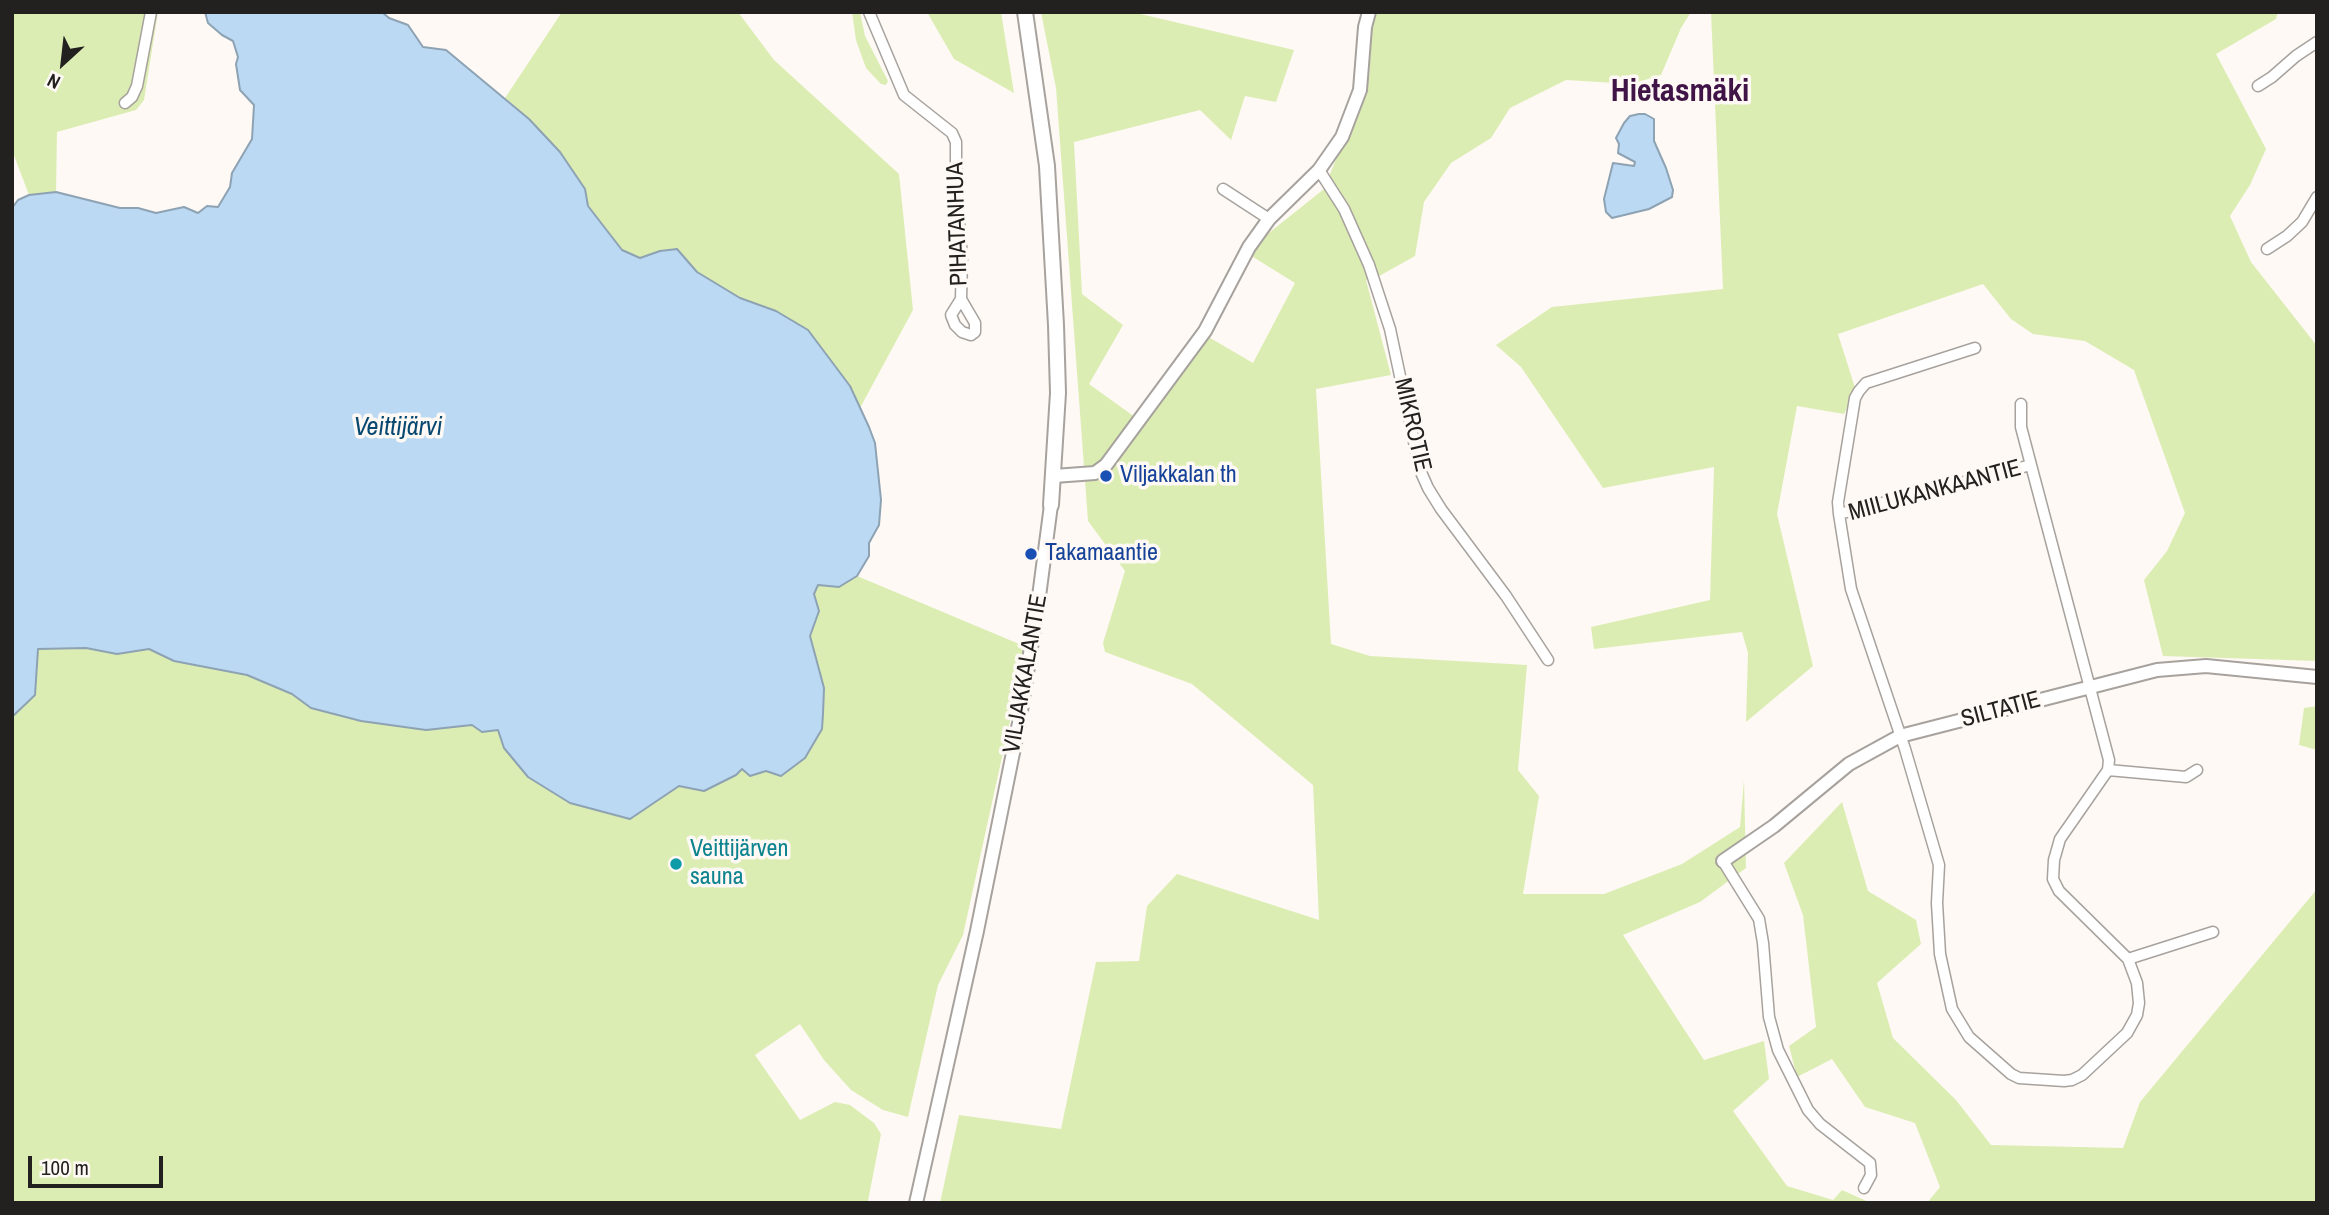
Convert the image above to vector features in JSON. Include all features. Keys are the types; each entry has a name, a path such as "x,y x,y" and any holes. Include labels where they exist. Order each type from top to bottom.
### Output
{"main road":[{"name":"VILJAKKALANTIE","path":"1025,12 1047,166 1058,380 1051,505"}],"street":[{"path":"125,103 132,97 137,86 151,12"},
{"name":"PIHATANHUA","path":"869,12 904,95 952,133 956,142 956,186 962,258 961,299"},
{"path":"1054,475 1095,473 1106,464 1205,331 1249,247 1269,219 1319,170 1342,137 1360,90 1365,27 1369,12"},
{"path":"2258,86 2317,42"},
{"name":"MIKROTIE","path":"1319,170 1344,209 1369,265 1390,329 1420,470 1428,488 1506,596 1548,660"},
{"path":"1223,189 1269,219"},
{"path":"2267,249 2302,222 2317,197"},
{"path":"1839,514 1838,502 1855,398 1859,391 1866,383 1975,348"},
{"path":"2021,404 2021,428 2031,465"},
{"name":"MIILUKANKAANTIE","path":"2108,770 2109,760 2031,465 1839,514 1851,589 1939,865 1939,934 1948,999 1961,1027 2011,1074 2019,1077 2072,1080 2127,1033 2137,1015 2137,984 2127,959"},
{"name":"VILJAKKALANTIE","path":"916,1203 977,931 1019,723 1051,505"},
{"name":"SILTATIE","path":"1723,862 1774,826 1849,764 1900,736 2157,670 2206,666 2317,677"},
{"path":"2197,770 2186,776 2108,770 2060,839 2053,872 2059,891 2127,959 2213,932"},
{"path":"1723,862 1759,919 1769,1017 1778,1050 1808,1110 1820,1124 1870,1163 1871,1175 1864,1188"}],"green space":[{"path":"12,12 158,12 144,100 136,110 57,132 56,192 29,195 12,150"},
{"path":"562,12 738,12 774,60 899,174 913,310 860,408 850,386 808,330 776,311 740,298 697,272 677,249 640,258 622,250 588,205 585,189 560,152 505,98"},
{"path":"852,12 860,12 865,36 888,81 886,85 881,84 866,68 856,40"},
{"path":"927,12 1001,12 1014,93 954,59"},
{"path":"1041,12 1132,12 1294,50 1276,102 1245,96 1231,140 1200,110 1074,142 1082,294 1123,325 1089,384 1139,420 1200,332 1253,363 1295,283 1245,252 1324,189 1369,77 1373,12 1691,12 1681,28 1661,75 1632,84 1566,80 1510,108 1491,138 1451,163 1424,202 1415,256 1381,275 1366,280 1391,375 1316,389 1331,644 1370,656 1527,665 1518,770 1539,796 1523,894 1604,894 1682,864 1740,827 1744,780 1746,868 1700,902 1623,935 1704,1060 1764,1041 1769,1079 1733,1111 1787,1186 1833,1200 1842,1190 1871,1203 940,1203 959,1115 1061,1129 1096,962 1139,961 1147,906 1177,874 1319,920 1313,785 1192,684 1105,652 1103,643 1125,571 1088,521 1056,88"},
{"path":"1711,12 2278,12 2276,19 2216,54 2266,149 2250,185 2230,216 2251,262 2317,346 2317,661 2163,656 2144,580 2167,551 2185,513 2134,370 2085,341 2033,334 2011,319 1983,284 1838,334 1856,391 1844,414 1797,406 1777,514 1813,666 1746,722 1748,653 1742,632 1594,649 1591,627 1710,600 1714,467 1603,488 1521,367 1496,345 1552,307 1723,289"},
{"path":"857,576 1024,646 963,935 938,985 908,1117 883,1110 851,1090 824,1060 800,1024 755,1055 800,1120 835,1102 850,1105 874,1123 881,1134 868,1201 12,1203 12,717 35,695 38,649 86,648 117,654 149,649 175,661 247,675 292,694 311,708 426,730 472,725 482,732 498,729 504,748 630,819 679,786 704,791 742,769 750,776 766,771 822,729 824,688 810,636 819,611 814,594 818,585 839,587"},
{"path":"2317,706 2317,750 2299,745 2304,708"},
{"path":"1842,802 1868,891 1916,920 1921,944 1877,983 1893,1038 1956,1100 1991,1145 2123,1148 2140,1102 2317,889 2317,1203 1927,1203 1940,1187 1915,1123 1865,1107 1832,1059 1797,1077 1789,1046 1816,1027 1803,915 1784,863"}],"water":[{"name":"Veittijärvi","path":"205,12 382,12 389,18 408,25 423,47 446,50 529,119 560,152 585,189 588,206 622,250 640,258 677,249 697,272 740,298 776,311 808,330 850,386 869,427 875,443 881,500 879,525 869,543 869,556 857,576 839,587 818,585 814,594 819,611 810,636 824,688 823,714 822,729 805,758 781,776 766,771 750,776 742,769 736,775 704,791 679,786 630,819 570,803 528,777 504,748 498,730 482,732 472,725 426,730 361,721 311,708 292,694 247,675 174,661 149,649 117,654 86,648 38,649 35,695 12,717 12,208 18,200 29,195 56,192 120,208 138,208 156,213 184,207 198,213 207,206 218,207 230,187 232,173 252,139 254,105 240,90 236,64 238,57 233,41 208,23"},
{"path":"1639,114 1654,119 1654,141 1666,168 1673,190 1672,197 1649,209 1612,218 1606,212 1604,199 1613,163 1634,166 1635,162 1618,153 1619,144 1616,138 1630,116"}],"place":[{"name":"Viljakkalan th","path":"1106,476"},
{"name":"Takamaantie","path":"1031,554"},
{"name":"Veittijärven sauna","path":"676,864"}],"district":[{"name":"Hietasmäki","path":"1680,92"}]}
